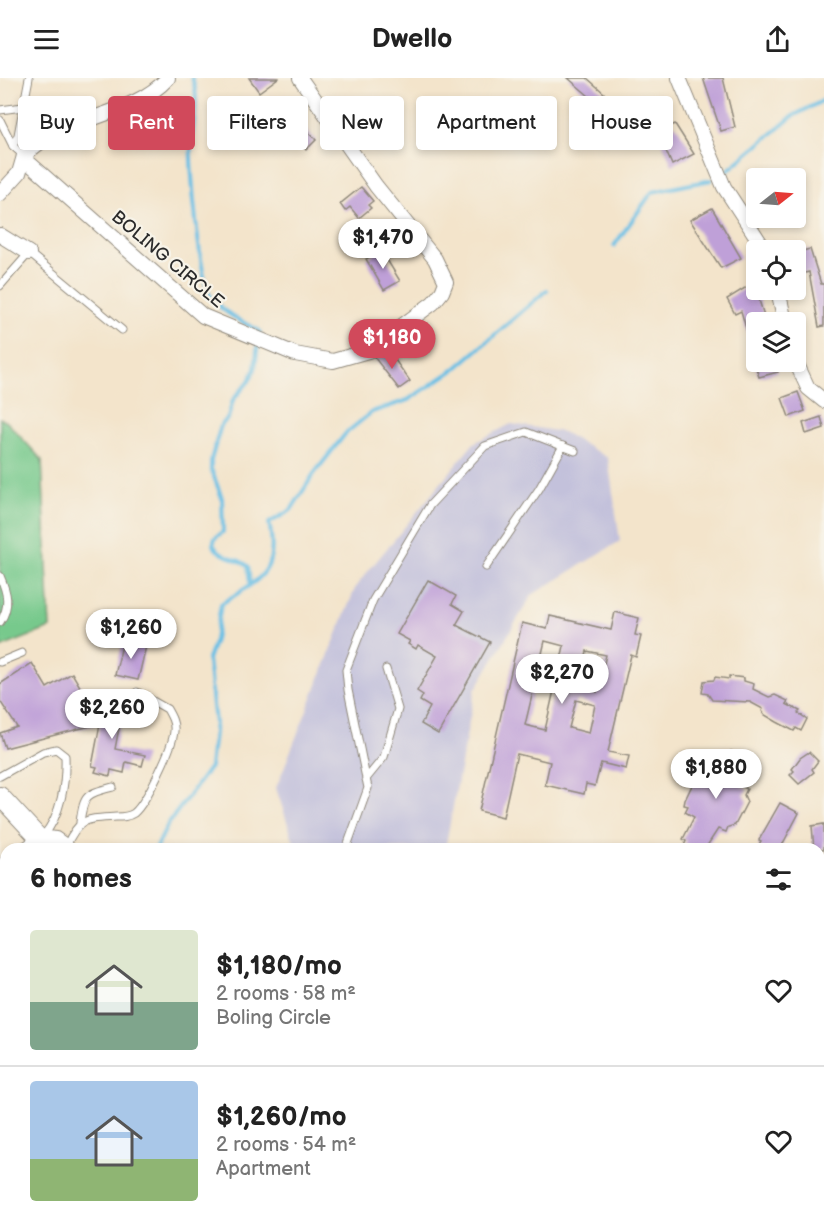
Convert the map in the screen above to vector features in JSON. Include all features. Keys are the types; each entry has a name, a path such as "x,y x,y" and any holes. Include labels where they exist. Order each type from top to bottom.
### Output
{"street":[{"path":"0,194 19,173 24,156 38,144 63,129 135,103 160,87 168,78"},
{"name":"BOLING CIRCLE","path":"24,156 38,173 203,316 313,359 333,361 350,358 368,351 416,317 433,303 442,292 446,282 435,259 376,186 300,78"},
{"path":"679,78 724,187 758,240"},
{"path":"0,235 29,253"},
{"path":"801,372 808,388 824,401"},
{"path":"0,796 34,843"}],"lane":[{"path":"25,96 29,78"},
{"path":"0,110 18,108"},
{"path":"0,120 13,146 24,156"},
{"path":"13,146 18,135"},
{"path":"0,286 29,253 122,330"},
{"path":"348,843 368,788 346,670 373,600 430,505 485,446 526,432 575,451"},
{"path":"486,567 539,489 563,446"},
{"path":"0,576 8,594 4,616 0,622"},
{"path":"0,662 22,653"},
{"path":"366,778 384,757 398,710 386,669"},
{"path":"80,822 134,813 142,804 170,746 174,730 167,709 137,692"},
{"path":"0,776 43,752 56,749 65,756 63,787 56,813 52,826 38,843"},
{"path":"68,843 80,822 84,799 89,794 113,787"}],"shaded area":[{"path":"511,424 563,432 608,458 620,541 532,595 475,690 446,843 294,843 276,788 356,586 474,443"}],"green space":[{"path":"0,418 8,423 42,460 50,628 0,648"}],"building":[{"path":"249,78 278,78 259,92"},
{"path":"568,78 587,78 604,93 601,96 589,96"},
{"path":"703,78 723,78 735,127 721,131"},
{"path":"675,124 694,154 672,165 666,150 673,150 673,125"},
{"path":"308,131 316,140 308,148"},
{"path":"361,187 373,201 368,205 371,208 359,218 350,207 345,211 340,204"},
{"path":"712,208 741,258 721,268 690,220"},
{"path":"810,249 821,284 824,284 824,326 819,327 809,272 806,273 806,250"},
{"path":"381,250 400,281 384,290 366,259"},
{"path":"746,287 746,300 759,300 763,312 746,312 746,328 741,311 735,314 727,299"},
{"path":"384,350 392,362 395,360 410,381 399,389 374,357"},
{"path":"757,372 778,372 759,377"},
{"path":"798,392 805,411 789,417 782,398"},
{"path":"821,417 824,428 806,434 803,423"},
{"path":"428,580 456,596 452,604 464,611 456,625 490,642 438,734 421,724 430,707 420,701 423,695 417,691 437,656 418,645 416,649 408,644 410,641 397,634"},
{"path":"615,612 639,618 635,635 641,636 636,657 631,655 608,752 629,756 626,769 601,763 595,786 586,784 584,794 545,785 550,762 517,754 503,817 479,811 522,623 547,629 550,616 611,630","holes":["545,641 564,646 545,730 525,725","587,651 606,655 597,692 579,687","576,700 595,705 589,733 569,728"]},
{"path":"123,641 146,646 138,680 115,675"},
{"path":"32,663 47,688 72,673 89,702 94,725 5,748 0,733 17,727 0,701 0,684"},
{"path":"729,676 744,678 744,681 754,684 753,689 769,697 775,695 788,701 786,704 800,711 798,713 807,719 801,731 796,728 794,731 777,722 765,715 763,709 750,702 712,700 708,694 702,693 704,681 714,680 715,677 729,679"},
{"path":"106,693 125,697 115,749 145,755 142,766 126,762 124,773 111,770 110,776 95,772 97,767 92,766"},
{"path":"731,751 744,756 745,762 751,765 741,786 747,789 744,795 747,802 735,825 728,827 726,832 718,829 709,843 685,843 683,839 694,817 685,812 688,806 684,805 696,777 703,775 706,769 713,773 723,752 729,754"},
{"path":"809,752 818,761 812,769 814,772 799,784 790,775 800,758"},
{"path":"780,803 799,813 783,843 760,843 759,840"},
{"path":"824,824 824,843 813,843 812,826"}],"waterway":[{"path":"192,78 196,94 191,142 192,173 199,248 207,287 211,297 221,308 260,331 259,335"},
{"path":"727,171 793,116 824,100"},
{"path":"614,246 652,192 711,180"},
{"path":"159,843 168,824 210,767 215,723 208,659 215,640 221,604 256,581 269,564 272,540 269,523 291,510 313,475 346,433 372,412 408,400 455,369 547,290"},
{"path":"250,583 248,566 221,553 213,545 215,538 223,532 222,498 211,469 211,460 221,425 228,418 233,400 249,381 255,369 258,343"}]}
